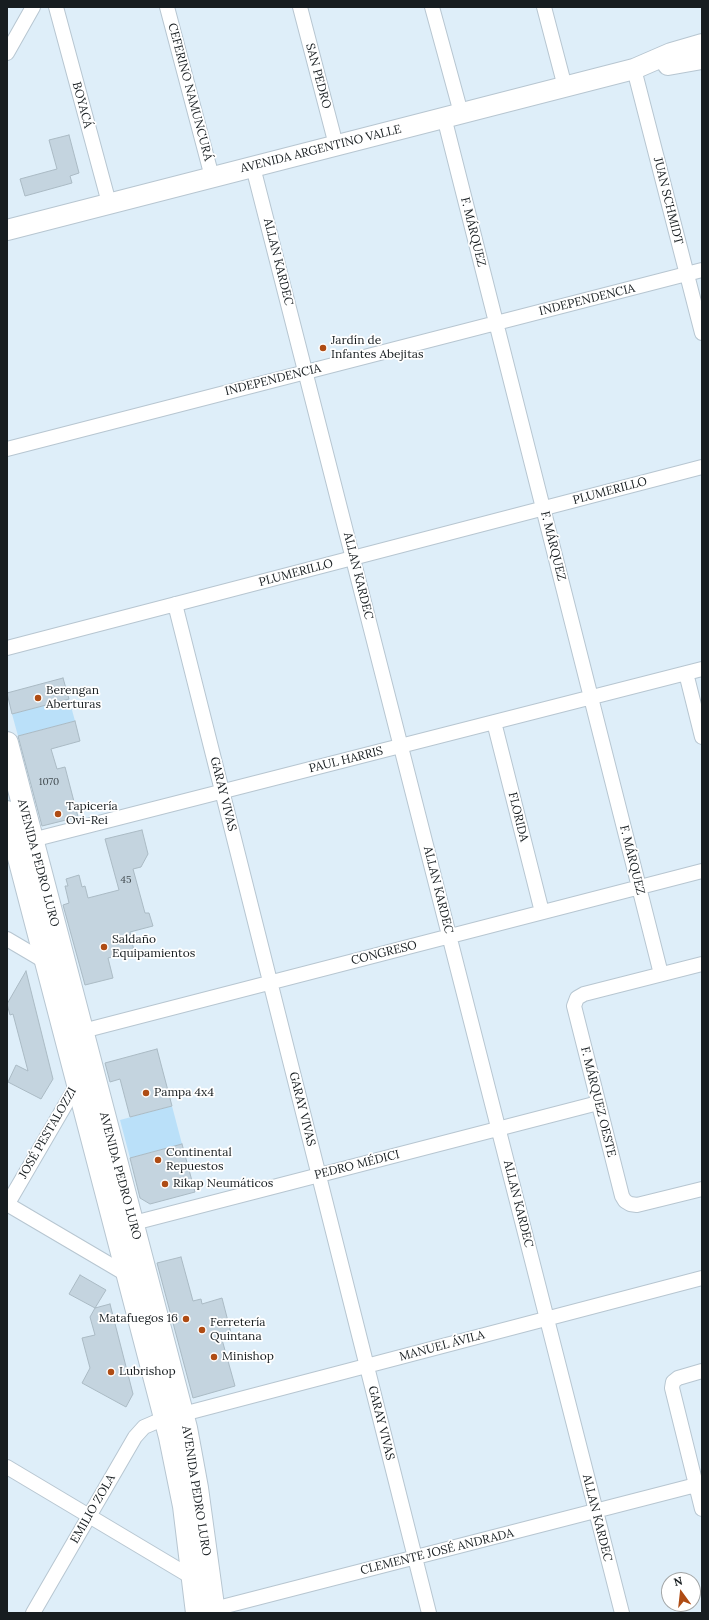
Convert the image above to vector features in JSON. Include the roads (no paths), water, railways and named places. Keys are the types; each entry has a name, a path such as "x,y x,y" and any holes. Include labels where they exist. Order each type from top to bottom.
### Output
{"main road":[{"name":"AVENIDA ARGENTINO VALLE","path":"7,230 634,68 671,53 702,44"},
{"name":"AVENIDA ARGENTINO VALLE","path":"634,68 674,64 702,59"},
{"name":"AVENIDA PEDRO LURO","path":"7,743 32,840 74,1033 124,1225 120,1266 174,1416 197,1488 209,1612"},
{"name":"AVENIDA PEDRO LURO","path":"7,812 46,962 74,1033 78,1083 124,1225 150,1289 174,1416 193,1578 209,1612"}],"street":[{"path":"7,53 33,7"},
{"name":"BOYACÁ","path":"56,7 109,203"},
{"name":"CEFERINO NAMUNCURÁ","path":"167,7 212,177"},
{"name":"SAN PEDRO","path":"300,7 336,145"},
{"name":"F. MÁRQUEZ","path":"432,7 452,115 496,323 661,974"},
{"path":"544,7 565,86"},
{"name":"JUAN SCHMIDT","path":"634,68 702,333"},
{"name":"ALLAN KARDEC","path":"253,166 622,1613"},
{"name":"INDEPENDENCIA","path":"7,449 702,270"},
{"name":"PLUMERILLO","path":"7,648 702,467"},
{"name":"GARAY VIVAS","path":"175,604 429,1613"},
{"name":"PAUL HARRIS","path":"32,840 702,669"},
{"path":"686,673 702,737"},
{"name":"FLORIDA","path":"494,722 542,912"},
{"path":"7,804 32,840"},
{"name":"CONGRESO","path":"74,1033 702,871"},
{"path":"7,939 46,962"},
{"path":"661,974 702,964"},
{"name":"F. MÁRQUEZ OESTE","path":"661,974 584,994 576,1000 574,1008 622,1196 628,1204 637,1205 702,1188"},
{"name":"JOSÉ PESTALOZZI","path":"7,1204 78,1083"},
{"name":"PEDRO MÉDICI","path":"124,1225 598,1103"},
{"path":"7,1204 120,1266 150,1289"},
{"name":"MANUEL ÁVILA","path":"174,1416 702,1278"},
{"path":"702,1371 680,1377 673,1382 672,1392 702,1509"},
{"name":"EMILIO ZOLA","path":"33,1613 138,1434 148,1425 174,1416"},
{"path":"7,1467 193,1578"},
{"name":"CLEMENTE JOSÉ ANDRADA","path":"209,1612 696,1485"}],"place":[{"name":"Jardín de Infantes Abejitas","path":"323,348"},
{"name":"Berengan Aberturas","path":"38,698"},
{"name":"Tapicería Ovi-Rei","path":"58,814"},
{"name":"Saldaño Equipamientos","path":"104,947"},
{"name":"Pampa 4x4","path":"146,1093"},
{"name":"Continental Repuestos","path":"158,1160"},
{"name":"Rikap Neumáticos","path":"165,1184"},
{"name":"Matafuegos 16","path":"186,1319"},
{"name":"Ferretería Quintana","path":"202,1330"},
{"name":"Minishop","path":"214,1357"},
{"name":"Lubrishop","path":"111,1372"}]}
